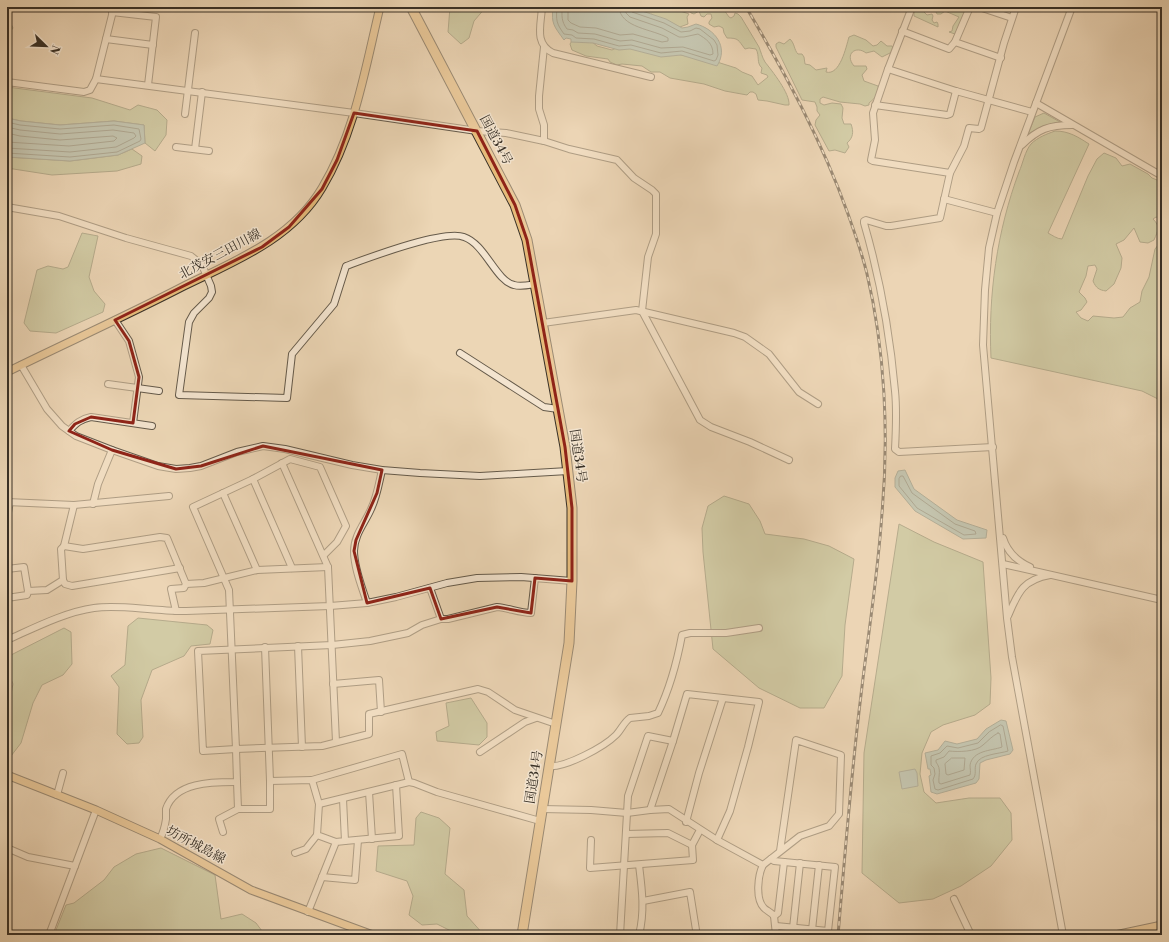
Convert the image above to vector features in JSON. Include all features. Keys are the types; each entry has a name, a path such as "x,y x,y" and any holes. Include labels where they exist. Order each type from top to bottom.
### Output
{"highway":[{"name":"国道34号","path":"411,7 515,205 527,240 543,323 568,471 572,508 572,581 569,643 522,935"}],"main road":[{"name":"北茂安三田川線","path":"7,372 262,247 289,227 306,210 322,189 348,134 380,7"},
{"name":"坊所城島線","path":"7,775 96,810 160,840 251,890 373,935"},
{"path":"1115,935 1162,924"}],"street":[{"path":"542,7 540,36 544,48 539,109 544,125 544,141"},
{"path":"912,7 873,113 875,140 871,160 950,173"},
{"path":"902,31 949,49 954,42 970,7"},
{"path":"979,7 1012,18"},
{"path":"993,447 987,446 899,452 895,449 896,392 889,337 876,263 864,221 866,220 891,226 940,218 950,173 964,146 969,128 981,128 988,99 1016,7"},
{"path":"1063,935 1012,657 1007,618 983,345 984,290 989,248 997,213 1032,112 1072,7"},
{"path":"7,82 84,92 90,90 96,79 113,10 156,17 148,85"},
{"path":"185,114 195,33"},
{"path":"106,39 153,45"},
{"path":"954,42 1001,58"},
{"path":"544,48 554,53 651,77"},
{"path":"888,69 1032,112"},
{"path":"96,79 202,92 477,131 506,133 544,141 575,151 617,160 634,178 656,194 656,234 648,257 642,311 700,420 711,427 750,442 789,460"},
{"path":"876,105 947,116 950,114 956,90"},
{"path":"195,149 202,92"},
{"path":"1036,103 1162,176"},
{"path":"1020,146 1035,133 1045,128 1057,125 1072,125"},
{"path":"176,147 209,151"},
{"path":"944,199 997,213"},
{"path":"7,207 59,216 126,238 191,256 202,265 212,292 209,298 194,313 189,322 179,395 287,398 292,354 334,304 346,266 370,257 412,244 456,235 470,239 476,244 506,282 516,286 536,284"},
{"path":"543,323 630,310 642,311 746,338 769,354 799,392 818,404"},
{"path":"115,320 129,341 139,377 133,423"},
{"path":"460,353 544,407 558,409"},
{"path":"21,365 47,409 62,426 76,436 158,466 176,469 201,466 253,448 273,447 352,465 382,470 480,476 568,471"},
{"path":"108,384 159,391"},
{"path":"69,430 83,419 91,418 152,426"},
{"path":"93,504 98,484 112,450"},
{"path":"238,809 229,590 193,507 253,479 290,459 320,466 346,526 336,542 324,555"},
{"path":"282,463 328,567 336,742"},
{"path":"367,603 354,551 356,540 372,508 377,494 382,470"},
{"path":"253,479 292,568"},
{"path":"223,493 257,570"},
{"path":"7,518 8,502 74,505 169,496"},
{"path":"74,505 64,546 61,549 63,580 65,584 72,586 180,568"},
{"path":"1000,531 1004,543 1021,563 1042,572"},
{"path":"64,546 83,549 160,537 167,538 186,584"},
{"path":"1003,564 1162,600"},
{"path":"7,569 24,567 28,591 27,595 7,598"},
{"path":"186,584 204,584 257,570 328,567"},
{"path":"1007,618 1018,593 1028,583 1039,577 1051,574"},
{"path":"7,640 43,624 95,608 127,607 176,610 231,610 330,606 367,603 477,578 535,578 572,581"},
{"path":"535,578 531,613 524,613 508,608 497,607 448,619 440,619 422,625 408,633 358,643 232,648 198,651 203,751 322,746 369,734 369,714 478,689 488,692 515,710 556,724"},
{"path":"28,591 47,590 63,580"},
{"path":"176,610 170,590 184,588 186,584"},
{"path":"430,588 440,619"},
{"path":"549,766 554,767 570,762 605,745 622,730 627,720 630,718 649,716 658,713 664,701 677,663 682,635 690,633 726,633 759,628"},
{"path":"298,646 302,747"},
{"path":"223,832 219,819 238,809 270,809 265,647"},
{"path":"333,684 379,680 381,712"},
{"path":"650,810 673,741 686,694 759,702 730,811 717,840"},
{"path":"686,822 699,773 723,698"},
{"path":"480,752 525,722 536,718"},
{"path":"620,935 628,796 648,736 673,741"},
{"path":"776,935 774,916 762,907 758,894 761,869 763,865 800,836 829,826 839,814 841,755 796,740 780,851"},
{"path":"270,781 312,780 402,754 409,782"},
{"path":"58,795 63,773"},
{"path":"295,853 306,849 317,836 319,804 312,780"},
{"path":"160,840 164,831 166,810 170,801 180,792 200,784 237,782"},
{"path":"319,804 409,782 437,792 540,821"},
{"path":"317,836 336,842 399,836 396,785"},
{"path":"370,792 372,838"},
{"path":"343,799 346,841"},
{"path":"542,809 591,810 627,813 669,809 686,822 763,865"},
{"path":"49,935 96,810"},
{"path":"591,840 590,868 623,867 693,860 692,845 700,830"},
{"path":"626,834 668,833 692,845"},
{"path":"322,877 355,880 358,840"},
{"path":"308,912 336,842"},
{"path":"7,848 28,857 75,866"},
{"path":"771,859 774,861 835,867 828,931 776,926"},
{"path":"774,916 778,913 784,862"},
{"path":"793,928 800,863"},
{"path":"639,865 643,901 642,923 639,935"},
{"path":"812,930 819,865"},
{"path":"643,901 690,892 696,930 694,934 679,935"},
{"path":"954,899 971,935"}],"highlighted area":[{"path":"354,113 477,131 515,205 527,240 565,447 572,508 572,581 535,578 531,613 497,607 441,619 430,588 367,603 354,551 356,540 377,493 382,470 263,446 201,466 176,469 112,450 69,431 75,424 91,417 133,423 139,377 129,341 115,320 262,247 289,227 322,189 337,160"}],"green space":[{"path":"450,7 486,7 474,21 469,38 461,44 448,32"},
{"path":"619,7 669,7 689,14 687,17 688,24 677,28 653,18 653,15 651,14 649,17 636,11 635,8 632,10"},
{"path":"688,7 722,7 731,18 735,13 738,14 759,47 765,62 784,88 789,100 789,105 758,100 756,94 753,92 750,92 747,95 725,91 704,84 670,78 660,72 651,72 642,66 617,65 610,62 608,59 586,56 572,50 570,44 573,39 591,41 597,46 612,50 618,47 661,51 717,62 736,68 752,76 758,85 768,77 767,75 761,73 762,68 759,64 756,49 745,49 738,40 734,38 727,38 723,28 719,26 714,27 709,24 712,18 711,14 707,14 704,17 701,16 699,11 694,14 691,13"},
{"path":"917,7 921,7 927,15 932,14 932,20 934,23 937,22 938,27 914,16"},
{"path":"936,7 968,7 955,34 949,32 952,31 953,26 959,17 945,11 941,14 937,14 935,10"},
{"path":"7,16 13,28 7,36"},
{"path":"854,35 866,40 873,46 877,45 881,41 887,46 892,46 893,48 892,52 882,57 874,51 866,53 855,50 852,52 850,58 854,66 866,66 867,69 862,75 864,81 878,86 878,94 869,103 869,105 865,106 840,102 823,97 820,99 820,103 824,105 832,103 841,104 843,108 842,118 844,124 851,124 852,137 847,143 849,147 845,153 835,150 829,151 815,125 816,120 820,115 817,111 815,102 802,100 776,47 776,44 779,42 784,44 790,39 798,54 802,54 804,57 805,64 810,65 816,70 827,68 826,72 831,72 835,70 842,60 849,37"},
{"path":"7,87 92,98 130,110 138,105 157,110 167,120 166,135 155,151 145,143 144,125 114,121 60,125 7,118"},
{"path":"1044,113 1060,122 1043,126 1028,134 1035,117"},
{"path":"1055,131 1069,133 1089,144 1048,233 1056,238 1062,239 1088,176 1097,159 1104,153 1116,158 1122,166 1130,164 1148,174 1152,178 1162,182 1162,219 1156,217 1153,219 1158,227 1154,240 1148,243 1140,242 1134,228 1124,240 1116,244 1122,258 1121,268 1114,284 1106,291 1098,288 1093,281 1097,269 1095,265 1088,266 1086,276 1079,292 1087,302 1081,310 1076,312 1081,318 1088,321 1093,316 1114,318 1123,317 1130,308 1140,302 1142,291 1149,277 1155,249 1159,244 1162,245 1162,401 1142,391 991,358 990,334 993,287 1000,240 1011,194 1024,157 1031,144"},
{"path":"132,149 142,156 141,164 117,171 52,175 7,168 7,157 70,161 118,155"},
{"path":"82,233 98,236 89,277 94,291 105,304 103,312 56,333 30,331 24,323 37,270 48,266 63,269 68,267"},
{"path":"724,496 749,504 760,521 765,534 804,539 829,546 854,559 845,625 842,676 824,708 800,708 759,688 713,649 702,528 708,506"},
{"path":"899,524 934,542 983,562 991,678 990,704 975,715 943,725 931,732 922,753 920,774 924,792 936,803 969,798 1000,798 1011,813 1012,840 991,866 961,886 933,899 899,903 862,873 864,753"},
{"path":"138,618 207,625 213,630 210,644 191,646 184,656 152,670 141,700 143,737 139,743 127,744 117,734 119,687 111,676 125,665 128,626"},
{"path":"64,628 71,632 72,664 63,675 42,685 33,703 21,743 11,756 7,757 7,709 13,684 7,670 7,665 11,655"},
{"path":"471,698 487,723 487,737 479,745 437,741 436,732 449,726 446,703"},
{"path":"421,812 439,818 450,828 445,874 464,890 467,916 484,935 459,935 437,924 422,925 409,915 413,896 407,881 376,871 378,846 414,845 416,818"},
{"path":"161,848 215,875 221,919 242,914 256,923 265,935 54,935 66,905 74,903 104,880 114,867 136,854"}],"water":[{"path":"553,7 630,7 666,19 682,28 696,24 703,26 714,34 718,40 721,46 720,59 717,66 681,55 661,57 630,49 619,50 593,43 571,42 571,39 566,38 564,40 554,25 552,17"},
{"path":"7,118 60,125 114,121 144,125 145,143 118,155 70,161 7,157"},
{"path":"905,470 914,489 957,520 987,530 986,538 963,539 915,511 895,487 895,478 898,471"},
{"path":"1001,720 1006,721 1013,750 1010,754 980,763 979,779 976,783 937,794 931,792 929,776 931,775 930,769 928,769 925,753 938,750 945,741 957,744 977,739 986,729"},
{"path":"915,769 917,773 918,786 902,789 899,772"}],"railway":[{"path":"746,7 802,108 838,187 867,274 882,362 885,423 882,513 854,755 838,935"}]}
